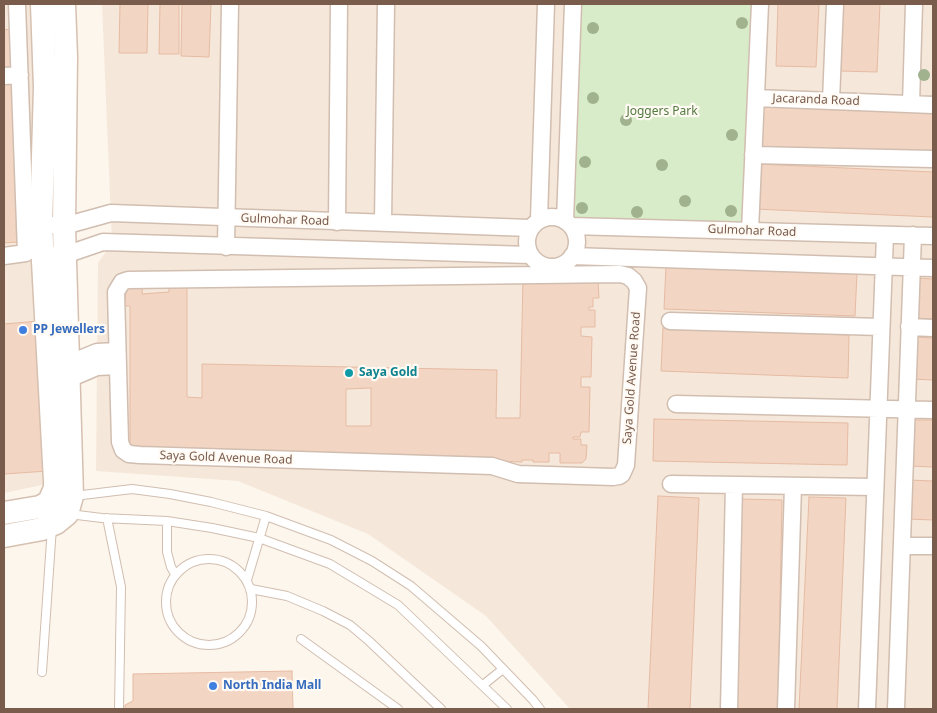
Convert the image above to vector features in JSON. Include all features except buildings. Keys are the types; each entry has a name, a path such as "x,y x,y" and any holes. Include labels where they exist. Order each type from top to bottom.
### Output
{"street":[{"path":"4,256 26,253 12,76 18,47 10,23 17,4"},
{"path":"42,4 45,87 41,225 55,482 58,506"},
{"path":"4,536 42,529 58,506 68,371 64,226 66,57 64,4"},
{"path":"226,247 230,4"},
{"path":"337,222 339,4"},
{"path":"383,222 386,4"},
{"path":"535,224 546,4"},
{"path":"568,223 554,217 535,224 527,234 526,246 529,255 542,266 553,268 562,265 572,256 577,241 568,223 573,4"},
{"name":"Jacaranda Road","path":"760,4 756,98 933,105"},
{"path":"832,101 835,4"},
{"path":"911,104 914,4"},
{"path":"18,47 40,46 43,57"},
{"path":"43,57 66,57"},
{"path":"750,231 756,98"},
{"path":"753,155 933,159"},
{"name":"Gulmohar Road","path":"41,225 64,226 111,213 337,222 535,224"},
{"name":"Gulmohar Road","path":"568,223 750,231 933,236"},
{"path":"867,709 884,234"},
{"path":"896,709 913,235"},
{"path":"42,254 65,255 103,242 529,255"},
{"path":"572,256 933,268"},
{"name":"Saya Gold Avenue Road","path":"620,274 634,280 638,288 626,465 622,474 613,477 518,474 492,466 129,454 123,450 120,442 118,359 116,292 119,285 128,280 620,274"},
{"path":"670,321 881,327"},
{"path":"909,327 933,328"},
{"path":"68,371 97,352 118,359"},
{"path":"676,404 933,410"},
{"path":"671,484 875,487"},
{"path":"729,709 734,485"},
{"path":"786,709 793,486"},
{"path":"4,513 58,506"},
{"path":"902,546 933,546"}],"lane":[{"path":"58,506 132,489 211,502 266,516 331,540 372,561 411,586 481,646 540,709"},
{"path":"58,506 107,518 167,521 259,538 330,564 398,605 507,709"},
{"path":"42,672 58,506"},
{"path":"247,580 266,516"},
{"path":"107,518 121,587 119,709"},
{"path":"167,521 167,552 175,574"},
{"path":"202,559 223,560 232,565 247,580 251,589 252,610 249,620 243,629 226,642 216,644 206,645 186,639 178,632 167,614 166,593 175,574 192,562 202,559"},
{"path":"251,589 287,596 323,611 350,626 369,641 440,709"},
{"path":"301,639 398,709"},
{"path":"483,685 503,669"}],"shaded area":[{"path":"4,4 38,4 61,481 4,493"},
{"path":"102,4 933,4 933,709 570,709 486,616 368,534 238,481 96,471 98,263 112,243"}],"green space":[{"name":"Joggers Park","path":"574,4 760,4 750,226 565,221"}],"place":[{"name":"PP Jewellers","path":"23,330"},
{"name":"Saya Gold","path":"349,373"},
{"name":"North India Mall","path":"213,686"}]}
